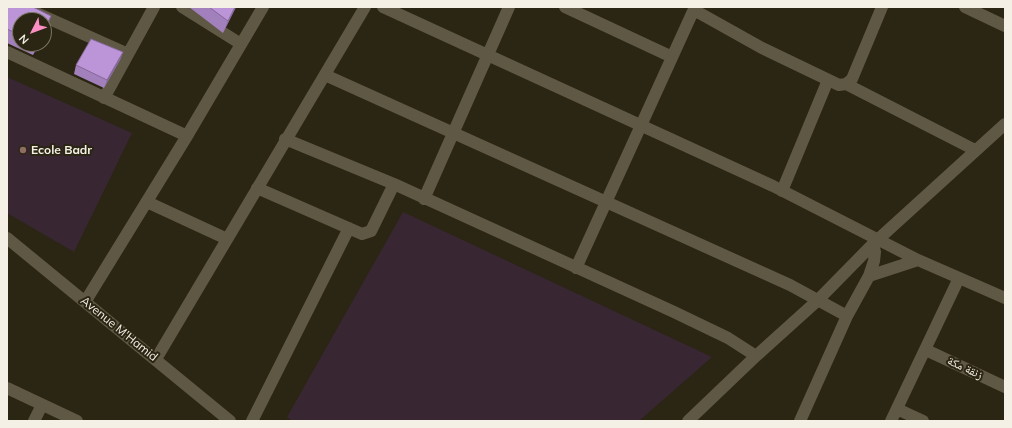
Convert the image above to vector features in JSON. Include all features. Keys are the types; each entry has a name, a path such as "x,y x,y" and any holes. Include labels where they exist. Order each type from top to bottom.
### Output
{"street":[{"path":"23,7 128,54"},
{"path":"104,98 154,7"},
{"path":"182,7 242,44"},
{"path":"86,302 187,136 263,7"},
{"path":"156,359 285,139 365,7"},
{"path":"383,7 782,191 877,242 1005,298"},
{"path":"424,199 489,56 509,7"},
{"path":"565,7 672,57"},
{"path":"576,268 694,8 762,48 839,85 846,84 852,79 882,7"},
{"path":"965,7 1005,26"},
{"path":"7,52 187,136"},
{"path":"325,75 790,285 847,316"},
{"path":"782,191 828,80"},
{"path":"846,84 975,150"},
{"path":"688,421 756,356 817,301 975,150 1003,129"},
{"path":"285,139 394,184 728,338 756,356"},
{"path":"256,188 362,234 371,231 394,184"},
{"path":"147,202 227,239"},
{"path":"252,421 349,228"},
{"name":"Avenue M'Hamid","path":"7,238 230,421"},
{"path":"800,421 847,316 869,276 874,261 877,242"},
{"path":"869,276 918,260"},
{"path":"891,421 960,278"},
{"name":"زنقة مكة","path":"926,350 1005,387"},
{"path":"7,388 77,421"},
{"path":"34,421 42,405"},
{"path":"897,409 923,421"}],"shaded area":[{"path":"7,77 132,133 74,252 7,213"},
{"path":"403,212 712,357 639,421 292,421 287,417"}],"building":[{"path":"7,7 33,7 43,12 12,12 12,31 7,29"},
{"path":"209,7 235,7 228,21"},
{"path":"91,39 123,52 107,80 76,65"}],"place":[{"name":"Ecole Badr","path":"23,150"}]}
